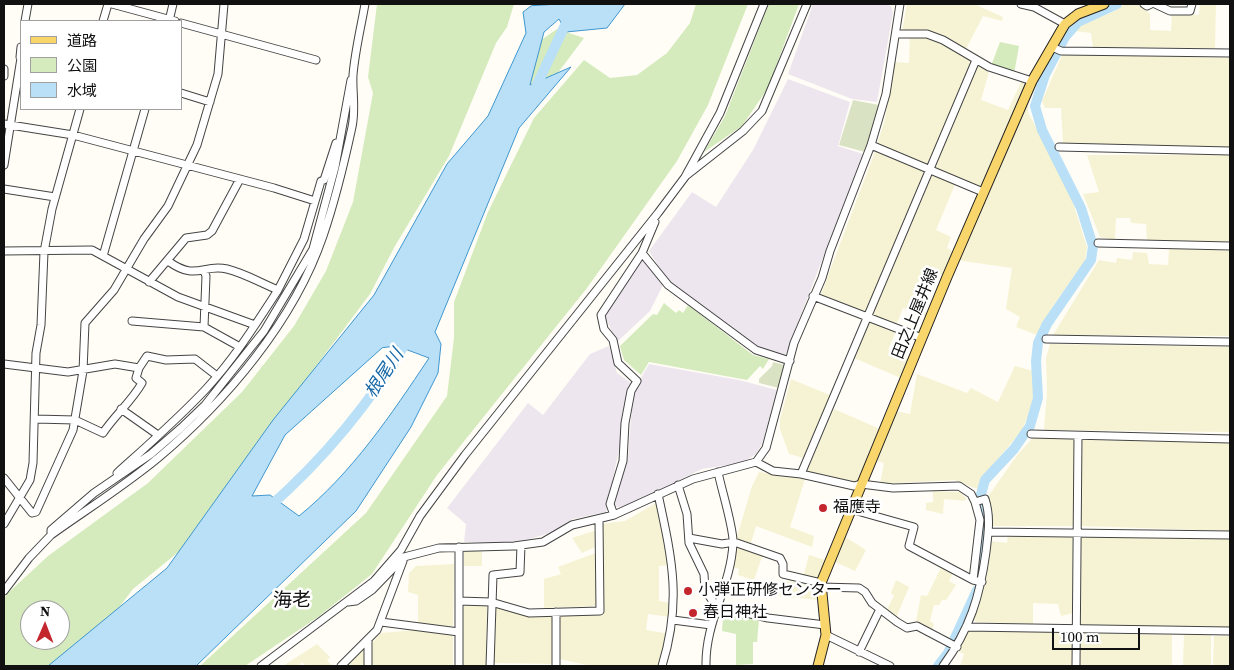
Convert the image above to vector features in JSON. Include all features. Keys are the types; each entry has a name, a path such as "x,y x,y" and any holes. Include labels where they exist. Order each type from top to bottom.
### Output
{"main road":[{"name":"田之上屋井線","path":"818,666 826,635 821,585 850,509 983,192 1032,81 1065,24 1082,12 1104,4"}],"street":[{"path":"25,20 28,4"},
{"path":"104,20 110,4 167,20"},
{"path":"171,20 173,4"},
{"path":"4,478 32,513 36,512 70,440 83,371 85,323 114,290 144,239 168,206 197,145 218,74 224,4"},
{"path":"51,535 51,530 64,517 151,454 205,406 264,331 312,249 343,132 365,4"},
{"path":"261,666 374,582 401,550 420,516 465,455 658,213 685,177 720,113 764,4"},
{"path":"685,177 743,132 762,111 807,4"},
{"path":"348,602 356,601 372,590 405,554 459,547 521,545 543,542 572,525 614,515 678,485 756,462 766,448 794,342 872,146 886,94 897,34 898,4"},
{"path":"1021,4 1034,7 1065,24"},
{"path":"1144,4 1147,6 1153,4 1170,11 1190,12 1192,4"},
{"path":"182,23 316,60"},
{"path":"897,34 927,34 943,40 989,67 1032,81"},
{"path":"1052,47 1061,50 1230,53"},
{"path":"4,165 7,125 20,57"},
{"path":"802,474 976,60"},
{"path":"4,69 4,76"},
{"path":"4,591 51,535 156,459 181,438 238,379 280,320 307,274 323,238 352,125 355,94 353,76"},
{"path":"182,94 210,102"},
{"path":"4,523 20,500 30,480 33,463 36,368 42,324 44,252 55,197 80,110"},
{"path":"103,256 145,110"},
{"path":"7,125 73,135 315,201"},
{"path":"115,479 117,472 158,435 217,376 278,290 304,239 315,201 339,135 343,132"},
{"path":"872,146 983,192"},
{"path":"1059,147 1230,151"},
{"path":"149,282 186,238 207,235 212,231 240,179"},
{"path":"4,189 55,197"},
{"path":"614,515 610,504 623,461 625,423 630,391 637,381 618,363 613,340 604,329 600,315 642,253 658,213"},
{"path":"1098,243 1230,246"},
{"path":"4,251 92,250 178,297 255,325"},
{"path":"642,253 668,286 756,350 790,361"},
{"path":"168,261 190,272 227,269 278,290"},
{"path":"204,271 206,276 204,327"},
{"path":"813,296 922,338"},
{"path":"132,321 204,327 240,346"},
{"path":"1046,339 1230,342"},
{"path":"35,419 74,420 103,433 121,409 132,400 142,383 136,378 139,368 147,356 166,360 195,359 217,376"},
{"path":"4,364 68,372 116,364 139,368"},
{"path":"121,409 158,435"},
{"path":"1031,434 1230,439"},
{"path":"1076,666 1078,436"},
{"path":"756,462 773,471 802,474 854,486 861,484 893,488 959,486 979,500 985,499 989,511 982,582 957,647 944,666"},
{"path":"706,666 706,653 711,625 716,606 723,594 733,542 718,472"},
{"path":"678,485 687,514 689,538 704,574 705,590 716,606 768,618 825,625"},
{"path":"658,494 675,585 671,637 662,666"},
{"path":"973,580 980,520 979,500"},
{"path":"850,509 914,528 909,546 973,580 982,582"},
{"path":"459,601 490,602 529,613 600,611 599,520"},
{"path":"988,532 1230,535"},
{"path":"689,538 722,544 733,542 782,559 783,574 821,585 859,588 865,592 872,603 907,628 917,626 957,647"},
{"path":"490,666 490,602 493,575 520,572 521,545"},
{"path":"458,666 459,547"},
{"path":"341,666 349,656 368,641 381,622 405,554"},
{"path":"859,652 880,609"},
{"path":"556,612 556,666"},
{"path":"672,620 711,625"},
{"path":"381,622 459,632"},
{"path":"966,627 1230,631"},
{"path":"826,635 890,666"},
{"path":"368,641 368,666"}],"shaded area":[{"path":"813,4 884,4 891,6 893,13 877,102 852,99 788,74"},
{"path":"907,4 974,4 1003,17 1002,21 983,16 965,51 942,36 902,31"},
{"path":"1125,4 1139,4 1150,14 1150,30 1171,31 1172,14 1199,15 1200,4 1216,4 1215,48 1093,47 1091,33 1076,31 1077,26 1115,11"},
{"path":"910,35 925,36 972,60 928,165 877,144 884,123 895,62 909,63"},
{"path":"1063,53 1230,58 1230,147 1063,143 1061,108 1045,108 1042,101"},
{"path":"975,65 989,72 981,100 1008,110 1022,80 1027,83 980,188 934,169"},
{"path":"788,79 850,102 838,146 863,154 785,356 756,347 669,282 649,251 692,192 716,207 753,150"},
{"path":"1024,103 1028,105 1028,112 1069,190 1087,247 1085,261 1053,306 1037,335 1016,327 1020,317 1006,309 1012,268 956,260"},
{"path":"876,149 926,171 865,312 821,294"},
{"path":"1087,155 1230,155 1230,241 1147,241 1146,224 1131,223 1130,218 1116,218 1115,240 1100,237 1083,194 1099,192"},
{"path":"933,173 956,182 936,230 951,237 947,248 953,252 943,275 923,269 910,305 928,313 926,317 903,308 896,326 873,315"},
{"path":"1169,248 1230,251 1230,336 1053,335 1099,260 1116,263 1117,258 1132,260 1133,252 1147,253 1149,264 1168,265"},
{"path":"641,258 663,285 650,311 617,342 604,315"},
{"path":"869,321 896,331 888,350 909,359 901,378 854,358"},
{"path":"1050,344 1230,347 1230,432 1044,430 1047,391 1046,358"},
{"path":"609,346 617,373 631,383 626,393 626,416 606,512 573,519 554,532 529,539 503,543 464,542 466,524 447,508 528,403 543,415 590,354"},
{"path":"649,364 739,380 777,390 762,444 756,454 742,463 702,469 622,508 614,506 628,458 633,392"},
{"path":"1015,366 1033,371 1036,397 1021,432 996,461 977,489 955,480 880,484 884,463 874,460 895,411 910,414 917,374 967,393 971,388 998,402"},
{"path":"791,379 832,396 804,458 789,454 780,429 780,419"},
{"path":"834,409 880,429 858,482 806,473"},
{"path":"1033,438 1075,439 1074,526 993,526 987,498 1018,454"},
{"path":"1081,440 1230,442 1230,531 1081,526"},
{"path":"759,472 805,479 790,527 814,536 812,547 756,526 750,546 736,540 752,486"},
{"path":"933,491 960,492 966,498 965,501 944,499 943,514 926,510 926,503 933,502"},
{"path":"656,503 670,565 659,566 659,601 671,603 671,617 648,614 646,630 670,634 659,666 591,666 560,659 560,614 603,614 602,524 625,521"},
{"path":"597,530 597,546 582,553 572,538"},
{"path":"1008,534 1074,536 1073,613 1061,616 1058,604 1033,603 1033,624 976,622 974,619 987,575 990,541 1007,543"},
{"path":"842,535 866,550 855,571 831,560"},
{"path":"1079,535 1230,537 1230,628 1079,625"},
{"path":"735,545 763,554 754,580 738,575 739,569 733,567"},
{"path":"464,551 482,551 482,566 464,566"},
{"path":"598,552 597,606 544,608 544,579 561,574 558,567"},
{"path":"809,555 825,560 818,580 818,600 779,596 781,581 802,582"},
{"path":"454,564 453,626 418,624 418,595 408,592 409,573 416,566"},
{"path":"942,566 954,571 949,581 956,585 946,600 942,600 939,605 934,605 930,621 934,624 932,630 916,621 921,595 927,596"},
{"path":"896,580 909,587 896,618 886,611 894,596 891,593"},
{"path":"465,605 487,606 486,666 463,666 463,608"},
{"path":"495,607 526,615 554,614 553,664 493,663"},
{"path":"415,630 453,635 453,666 349,665 360,651 372,643 381,633"},
{"path":"967,631 1073,632 1073,666 960,666 964,654 957,651"},
{"path":"1080,633 1172,635 1172,666 1080,666"},
{"path":"1184,635 1211,635 1211,666 1183,666"},
{"path":"1214,636 1230,636 1230,666 1213,666"},
{"path":"317,644 330,657 327,661 333,666 306,666 302,662 299,666 283,666"}],"green space":[{"path":"377,4 514,4 507,27 496,43 449,156 395,246 370,294 278,417 198,536 133,589 95,639 70,666 4,666 4,599 7,594 48,556 148,483 242,392 294,326 326,271 353,202 373,93 368,77"},
{"path":"696,4 748,4 708,105 677,161 587,288 437,475 372,574 318,617 245,666 200,666 366,513 447,396 454,338 454,302 488,212 534,118 584,60 610,78 637,75 667,53 690,23"},
{"path":"769,4 799,4 768,88 742,126 704,152 725,116"},
{"path":"557,29 584,38 539,98 507,111 521,54"},
{"path":"1000,42 1019,46 1014,74 991,66"},
{"path":"853,100 879,105 865,152 839,145"},
{"path":"664,303 676,313 679,310 683,313 688,305 753,355 769,359 763,369 760,366 747,380 649,362 641,375 624,360 620,346 653,314 657,315"},
{"path":"773,362 785,365 779,388 759,383 759,379 772,366"},
{"path":"718,612 759,619 757,642 753,642 753,664 736,665 736,634 722,631 723,619 717,618"}],"water":[{"path":"625,4 607,28 566,32 559,19 544,32 530,85 571,67 519,128 435,332 441,344 438,373 411,427 356,511 196,666 48,666 67,650 70,650 70,648 167,568 273,420 374,295 447,164 488,116 526,33 523,12 531,6","holes":["397,346 429,358 400,401 353,462 299,516 270,495 252,496 285,435 382,348"]}],"waterway":[{"name":"根尾川","path":"533,93 575,4"},
{"path":"982,559 985,525 980,498 985,480 1014,449 1030,426 1038,398 1036,361 1038,343 1047,324 1091,260 1093,246 1081,208 1042,130 1035,106 1045,75 1065,37 1078,22 1117,4"},
{"name":"根尾川","path":"267,509 308,470 346,428 380,383 410,336"},
{"path":"938,666 948,653 977,590"}],"place":[{"name":"福應寺","path":"823,508"},
{"name":"小弾正研修センター","path":"688,591"},
{"name":"春日神社","path":"693,613"}],"district":[{"name":"海老","path":"292,601"}]}
